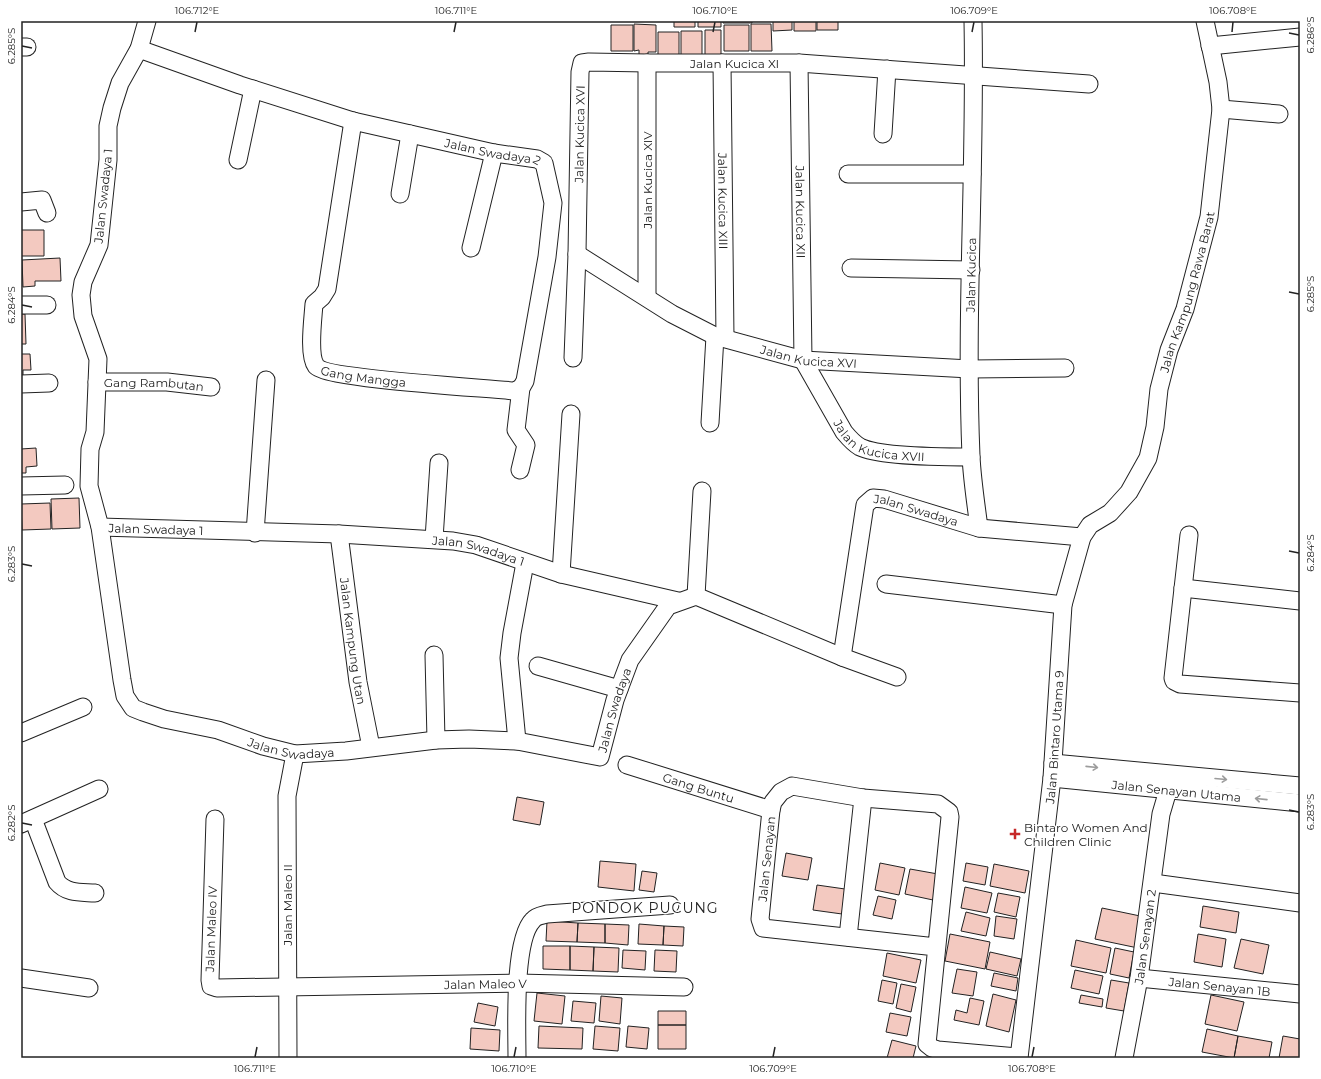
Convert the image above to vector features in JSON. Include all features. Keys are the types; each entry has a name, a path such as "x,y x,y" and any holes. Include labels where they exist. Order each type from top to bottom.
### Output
{"street":[{"name":"Jalan Swadaya 1","path":"147,21 139,49 120,83 112,108 108,126 108,160 99,245 83,282 81,295 83,316 98,359 95,432 90,449 89,469 90,486 100,527 434,538 476,545 525,563 561,574 678,601"},
{"name":"Jalan Kucica","path":"973,21 974,75 970,369 971,457 979,528"},
{"name":"Jalan Kampung Rawa Barat","path":"1082,537 1090,524 1110,513 1129,492 1148,458 1155,427 1159,389 1169,350 1184,308 1209,217 1221,109 1218,82 1205,21"},
{"path":"1210,46 1300,37"},
{"name":"Jalan Swadaya 2","path":"139,49 253,89 353,121 494,153 537,159 544,163 553,203 546,257 525,381 521,388 516,430 526,445 520,470"},
{"name":"Jalan Kucica XI","path":"582,63 800,63 886,68 1089,84"},
{"name":"Jalan Kucica XVI","path":"573,358 577,254 580,72 582,63"},
{"name":"Jalan Kucica XIII","path":"710,423 720,337 722,63"},
{"name":"Jalan Kucica XII","path":"800,63 803,360"},
{"name":"Jalan Kucica XIV","path":"647,64 647,298"},
{"path":"883,134 886,68"},
{"path":"238,160 253,89"},
{"path":"1221,109 1279,114"},
{"name":"Gang Mangga","path":"353,121 327,289 322,297 314,304 312,359 317,368 327,372 368,378 514,391 521,388"},
{"path":"400,194 410,134"},
{"path":"471,248 494,153"},
{"path":"848,174 972,174"},
{"path":"21,202 42,200 47,213"},
{"name":"Jalan Kucica XVI","path":"577,254 672,314 720,337 803,360 970,369 1065,368"},
{"path":"851,268 971,270"},
{"path":"21,305 47,305"},
{"name":"Jalan Kucica XVII","path":"803,360 844,432 852,442 860,447 880,453 971,457"},
{"path":"255,533 266,380"},
{"name":"Gang Rambutan","path":"97,382 167,382 211,387"},
{"path":"21,384 49,383"},
{"path":"561,574 571,414"},
{"path":"434,538 439,463"},
{"path":"21,486 65,485"},
{"path":"702,491 696,596 842,657 897,677"},
{"name":"Jalan Swadaya","path":"842,657 865,505 873,498 884,499 979,528 1082,537"},
{"name":"Jalan Swadaya","path":"100,527 122,680 125,696 133,708 164,719 212,728 264,746 295,754 399,746 436,740 469,739 517,741 600,757 619,689 630,660 653,625 668,606 678,601 696,596"},
{"name":"Jalan Kampung Utan","path":"339,534 358,682 372,747"},
{"path":"1189,534 1173,678 1174,681 1180,684 1300,693"},
{"name":"Jalan Bintaro Utama 9","path":"1019,1057 1052,770 1063,605 1082,537"},
{"path":"517,741 509,658 512,632 525,563"},
{"path":"886,584 1063,605"},
{"path":"1183,588 1300,601"},
{"path":"434,655 436,740"},
{"path":"538,666 619,689"},
{"path":"21,733 83,707"},
{"name":"Jalan Maleo II","path":"288,1058 286,986 287,796 295,754"},
{"name":"Gang Buntu","path":"627,765 771,810"},
{"name":"Jalan Senayan Utama","path":"1052,770 1164,782 1300,803"},
{"name":"Jalan Senayan Utama","path":"1164,782 1300,786"},
{"name":"Jalan Senayan 2","path":"1124,1058 1139,978 1153,883 1164,782"},
{"name":"Jalan Senayan","path":"936,947 761,926 760,919 771,810 774,802 781,792 792,786 864,798 938,804 949,812 950,817 927,1044 938,1050 1019,1057"},
{"path":"96,893 66,891 61,887 57,882 27,821 99,790"},
{"path":"848,937 864,798"},
{"name":"Jalan Maleo IV","path":"214,820 211,986 216,988 286,986"},
{"path":"1153,883 1300,903"},
{"path":"517,1058 518,983 525,933 533,919 547,914 670,905"},
{"path":"21,978 89,988"},
{"name":"Jalan Senayan 1B","path":"1139,978 1300,994"},
{"name":"Jalan Maleo V","path":"286,986 518,983 684,987"}],"building":[{"path":"674,21 695,21 695,27 674,27"},
{"path":"698,21 721,21 721,27 698,27"},
{"path":"723,21 752,21 752,23 723,23"},
{"path":"773,21 792,21 792,30 773,31"},
{"path":"794,21 816,21 816,31 794,31"},
{"path":"817,21 838,21 838,30 817,30"},
{"path":"634,24 656,25 656,52 648,52 648,56 639,56 639,50 634,51"},
{"path":"751,24 771,24 772,51 751,51"},
{"path":"611,25 633,25 633,51 611,51"},
{"path":"724,25 749,25 749,51 724,51"},
{"path":"705,30 721,30 721,56 705,56"},
{"path":"681,31 702,31 702,58 681,58"},
{"path":"658,32 679,32 679,58 658,58"},
{"path":"21,230 44,230 44,256 21,256"},
{"path":"60,258 61,281 35,281 35,286 23,287 22,260"},
{"path":"21,314 25,314 26,344 21,344"},
{"path":"21,354 30,354 31,370 23,370 23,378 21,378"},
{"path":"36,448 37,466 26,467 26,473 21,473 21,449"},
{"path":"79,498 80,528 52,529 51,499"},
{"path":"50,503 51,529 22,530 21,504"},
{"path":"517,797 544,802 540,825 513,820"},
{"path":"786,853 812,858 808,880 782,876"},
{"path":"600,861 636,864 634,891 598,887"},
{"path":"880,863 905,868 899,895 875,890"},
{"path":"966,863 988,867 985,885 963,881"},
{"path":"994,864 1029,871 1025,893 990,886"},
{"path":"910,869 938,874 933,900 905,894"},
{"path":"642,871 657,873 654,892 639,890"},
{"path":"817,885 845,889 842,914 813,910"},
{"path":"965,887 992,893 987,913 961,908"},
{"path":"998,893 1020,897 1016,917 994,912"},
{"path":"878,896 896,900 892,919 873,915"},
{"path":"1203,906 1239,912 1236,933 1200,927"},
{"path":"1102,908 1145,917 1138,948 1095,939"},
{"path":"966,912 990,918 986,936 961,931"},
{"path":"996,916 1017,919 1014,939 994,936"},
{"path":"547,921 578,923 577,942 546,941"},
{"path":"578,923 605,924 605,943 577,942"},
{"path":"605,924 629,925 628,945 605,943"},
{"path":"639,924 664,926 663,945 638,944"},
{"path":"664,926 684,927 683,946 663,945"},
{"path":"950,934 990,942 985,969 945,961"},
{"path":"1198,934 1226,939 1222,967 1194,962"},
{"path":"1241,939 1269,945 1263,974 1234,968"},
{"path":"1076,940 1111,948 1106,973 1071,966"},
{"path":"543,946 570,946 570,970 543,969"},
{"path":"570,946 594,947 593,971 570,970"},
{"path":"594,947 619,948 618,972 593,971"},
{"path":"1115,948 1134,952 1129,978 1110,974"},
{"path":"623,950 646,951 645,970 622,968"},
{"path":"655,950 677,951 676,972 654,971"},
{"path":"990,952 1021,959 1017,976 986,969"},
{"path":"887,953 921,960 916,983 883,976"},
{"path":"957,969 977,972 973,996 952,993"},
{"path":"1075,970 1103,976 1099,994 1071,988"},
{"path":"994,973 1018,978 1016,991 991,986"},
{"path":"882,980 897,983 893,1004 878,1001"},
{"path":"1111,980 1129,983 1124,1011 1106,1008"},
{"path":"901,984 916,987 911,1012 896,1008"},
{"path":"537,993 565,996 562,1024 534,1021"},
{"path":"993,994 1016,1000 1009,1032 986,1026"},
{"path":"1081,995 1103,999 1102,1007 1079,1003"},
{"path":"1211,995 1244,1002 1237,1031 1205,1024"},
{"path":"601,996 622,998 620,1024 599,1021"},
{"path":"970,998 984,1001 979,1025 954,1020 956,1010 967,1013"},
{"path":"573,1001 596,1003 594,1023 571,1021"},
{"path":"478,1003 498,1007 495,1026 474,1022"},
{"path":"658,1011 686,1011 686,1025 658,1025"},
{"path":"890,1013 911,1017 907,1036 886,1032"},
{"path":"658,1025 686,1025 686,1049 658,1049"},
{"path":"539,1026 583,1028 582,1049 538,1048"},
{"path":"595,1026 620,1028 618,1051 593,1049"},
{"path":"628,1026 649,1028 647,1049 626,1047"},
{"path":"471,1028 500,1030 499,1051 470,1049"},
{"path":"1207,1029 1238,1036 1234,1058 1202,1052"},
{"path":"1238,1036 1272,1042 1269,1058 1234,1058"},
{"path":"1283,1036 1300,1039 1300,1058 1279,1058"},
{"path":"892,1040 916,1046 913,1058 887,1058"}],"place":[{"name":"Bintaro Women And Children Clinic","path":"1015,834"}],"district":[{"name":"PONDOK PUCUNG","path":"645,908"}]}
